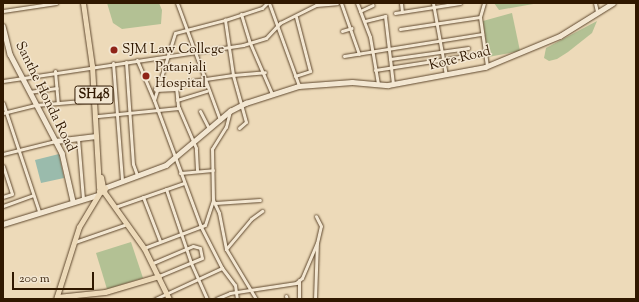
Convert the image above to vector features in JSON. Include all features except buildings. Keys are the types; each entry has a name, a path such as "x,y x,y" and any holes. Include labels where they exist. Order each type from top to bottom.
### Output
{"main road":[{"name":"SH48","path":"82,3 93,65 96,136 101,190"},
{"name":"SH48","path":"86,3 98,116 101,190"},
{"path":"159,276 93,296 56,298 82,219 101,190 144,248 159,276 168,297"}],"street":[{"path":"20,3 21,8"},
{"path":"3,11 56,3"},
{"path":"177,3 195,51 207,91 220,120"},
{"path":"154,100 156,89 175,33 187,28 225,20 268,3 299,86"},
{"path":"3,81 93,65 126,62 250,43 266,38 278,29 280,24 316,6 337,3"},
{"path":"341,3 352,28 358,54"},
{"path":"357,3 365,21 378,84"},
{"path":"401,3 402,12"},
{"path":"395,13 433,5 460,3"},
{"path":"484,3 480,17 487,66"},
{"path":"595,3 597,12"},
{"name":"Kote Road","path":"3,224 39,211 83,199 137,174 155,170 175,159 230,112 240,106 272,94 299,86 352,82 394,84 487,66 560,36 613,3"},
{"path":"433,5 446,75"},
{"path":"360,11 373,6"},
{"path":"241,14 250,43 264,72 272,94"},
{"path":"365,21 385,16 388,49 394,84"},
{"path":"295,76 310,71 296,17"},
{"path":"400,29 480,17"},
{"path":"225,20 233,76 240,106 246,122 239,128"},
{"name":"Santhe Honda Road","path":"3,26 4,36 34,105 62,153 73,201"},
{"path":"342,31 352,28"},
{"path":"344,56 482,34"},
{"path":"390,60 468,48"},
{"path":"375,70 391,69 485,54"},
{"path":"137,60 154,100 156,110 201,227 236,292 237,299"},
{"path":"113,62 122,181"},
{"path":"126,62 133,164 137,174"},
{"path":"56,72 58,103"},
{"path":"156,89 176,88 192,81 264,72"},
{"path":"29,92 57,88"},
{"path":"176,88 179,108 196,148 197,170"},
{"path":"177,100 207,91"},
{"path":"5,112 34,105 94,100"},
{"path":"3,103 39,211"},
{"path":"98,116 179,108"},
{"path":"200,111 209,129"},
{"path":"230,112 226,127 212,149 214,202 226,249 256,299"},
{"path":"3,154 55,141 96,136"},
{"path":"78,138 83,199"},
{"path":"3,166 12,194 3,197"},
{"path":"180,173 197,170 213,170"},
{"path":"115,207 184,183"},
{"path":"166,189 191,263 207,299"},
{"path":"3,206 33,195"},
{"path":"143,197 160,241"},
{"path":"214,202 260,200"},
{"path":"144,248 205,225 214,202"},
{"path":"226,249 262,211"},
{"path":"299,299 299,280 316,243 321,226 316,216"},
{"path":"75,242 127,224"},
{"path":"315,299 316,243"},
{"path":"152,263 198,246 203,256 191,263 159,276"},
{"path":"155,299 168,297 222,268"},
{"path":"216,299 236,292 299,280"}],"green space":[{"path":"107,3 159,3 162,10 161,24 122,29 113,23"},
{"path":"494,3 539,3 499,10"},
{"path":"512,13 520,51 488,57 483,21"},
{"path":"597,21 592,33 568,52 557,59 549,61 544,58 546,48"},
{"path":"131,242 143,278 107,289 96,253"}],"shaded area":[{"path":"59,154 64,178 41,183 35,160"}],"place":[{"name":"SJM Law College","path":"114,50"},
{"name":"Patanjali Hospital","path":"146,76"}]}
